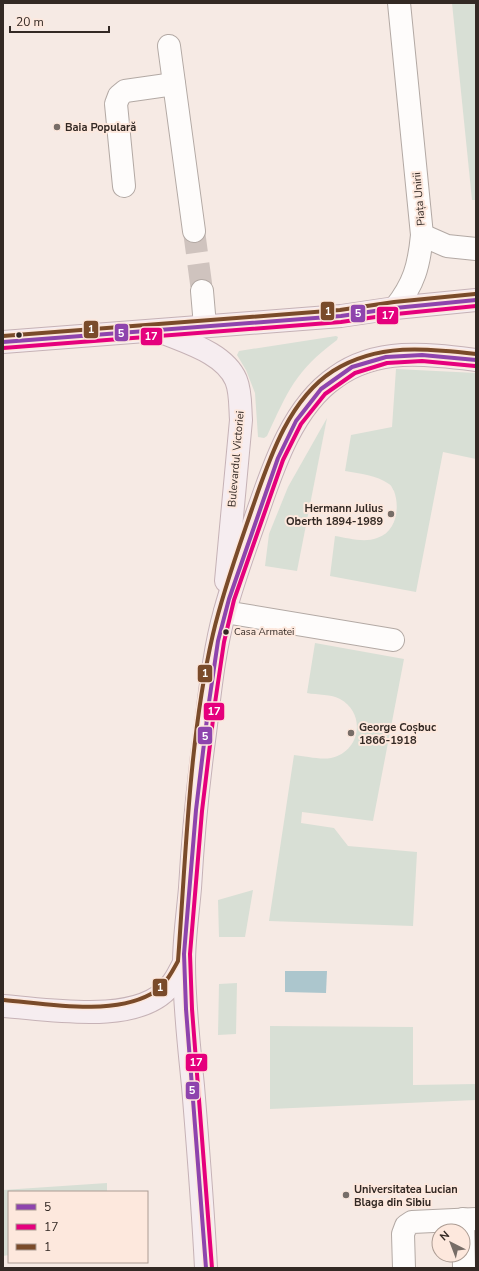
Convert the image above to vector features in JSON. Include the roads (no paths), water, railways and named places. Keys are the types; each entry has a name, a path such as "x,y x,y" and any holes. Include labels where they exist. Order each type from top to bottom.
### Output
{"main road":[{"path":"3,342 341,316 395,308 476,300"},
{"name":"Bulevardul Victoriei","path":"156,330 213,355 227,367 236,380 240,399 241,420 229,538 225,612"},
{"name":"Bulevardul Victoriei","path":"206,1268 202,1185 188,1030 184,963 196,793 215,654 225,612 272,472 296,420 308,402 336,376 372,359 388,356 441,356 476,360"},
{"path":"3,1006 104,1013 132,1008 158,996 170,987 184,963"}],"street":[{"name":"Piața Unirii","path":"395,308 415,278 420,259 422,235 399,3"},
{"path":"169,46 194,231"},
{"path":"124,186 116,104 119,96 125,91 174,84"},
{"path":"422,235 447,246 476,249"},
{"path":"202,291 205,326"},
{"path":"225,612 393,640"},
{"path":"404,1268 403,1234 406,1226 412,1222 470,1219 464,1268"}],"water":[{"path":"285,971 327,971 326,993 285,992"}],"tunnel":[{"path":"194,231 202,291"}],"place":[{"name":"Baia Populară","path":"57,127"},
{"name":"Hermann Julius Oberth 1894-1989","path":"391,514"},
{"name":"Casa Armatei","path":"226,632"},
{"name":"George Coșbuc 1866-1918","path":"351,733"},
{"name":"Universitatea Lucian Blaga din Sibiu","path":"346,1195"}]}
